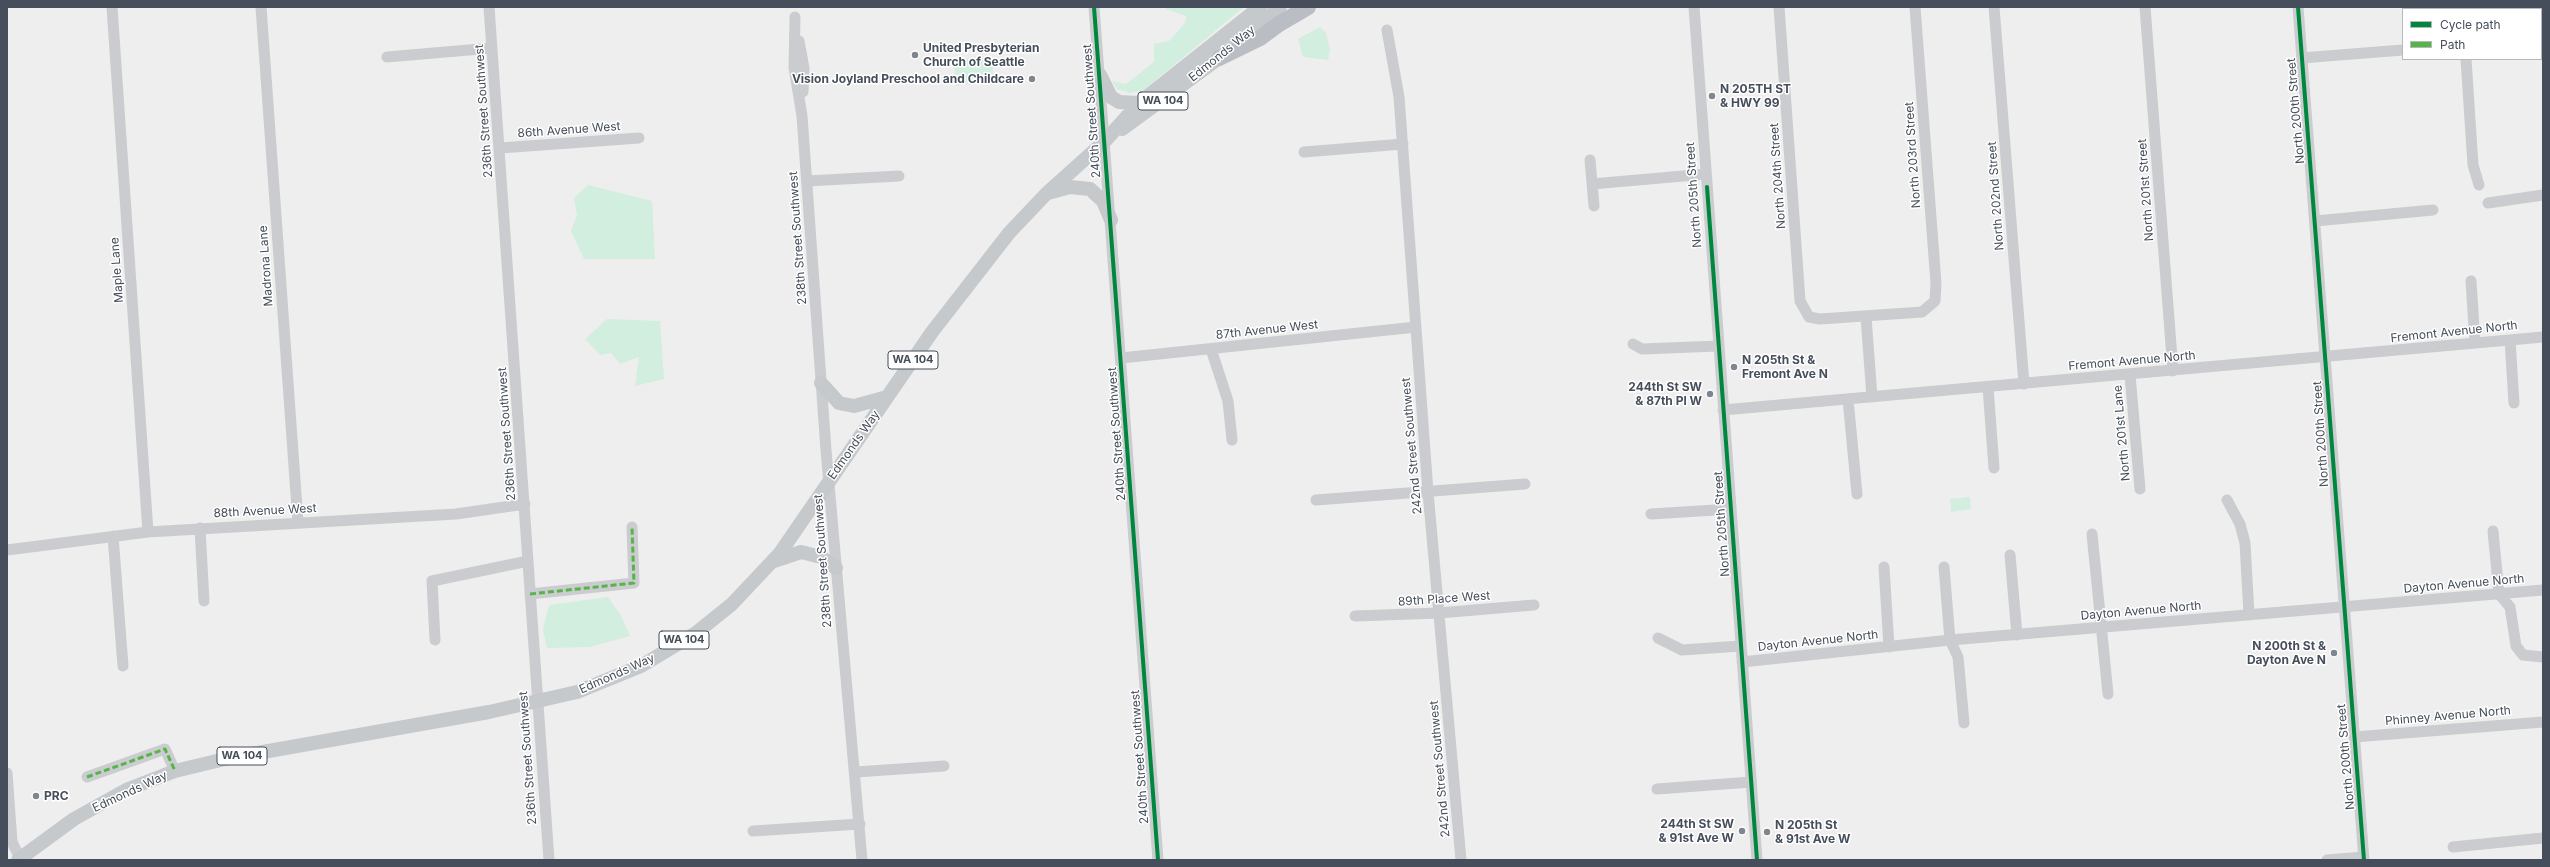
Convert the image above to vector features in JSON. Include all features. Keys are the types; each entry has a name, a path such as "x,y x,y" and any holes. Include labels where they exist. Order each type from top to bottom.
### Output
{"highway":[{"path":"1219,58 1260,38 1278,24 1308,7"}],"main road":[{"name":"Edmonds Way","path":"19,859 74,819 126,790 175,771 229,758 538,702 599,684 641,666 677,644 732,604 774,561 932,332 988,258 1046,194 1105,141 1139,104 1260,7"},
{"name":"Edmonds Way","path":"1105,141 1147,114 1219,58 1280,7"},
{"path":"1100,75 1112,97 1119,102 1139,104"},
{"path":"1046,194 1070,187 1090,189 1103,201 1111,220"},
{"path":"821,383 839,403 854,406 887,397"},
{"path":"774,561 801,552 821,557 836,568"}],"street":[{"name":"Maple Lane","path":"112,7 148,532"},
{"name":"Madrona Lane","path":"261,7 298,522"},
{"name":"236th Street Southwest","path":"489,7 549,860"},
{"name":"240th Street Southwest","path":"1094,7 1158,860"},
{"name":"North 205th Street","path":"1694,7 1757,860"},
{"name":"North 204th Street","path":"1779,7 1800,301 1809,317 1820,319 1866,317"},
{"name":"North 203rd Street","path":"1866,317 1922,312 1935,301 1936,283 1916,7"},
{"name":"North 202nd Street","path":"1994,7 2024,384"},
{"name":"North 201st Street","path":"2145,7 2172,371"},
{"name":"North 200th Street","path":"2298,7 2364,859"},
{"name":"238th Street Southwest","path":"795,12 794,67 802,116 821,383 836,568 856,772 862,860"},
{"name":"242nd Street Southwest","path":"1387,30 1399,97 1428,492 1461,860"},
{"path":"386,57 492,48"},
{"path":"2301,58 2402,50"},
{"path":"2466,60 2474,165 2479,185"},
{"name":"86th Avenue West","path":"500,148 639,138"},
{"path":"1304,152 1403,144"},
{"path":"1590,160 1594,206"},
{"path":"1592,184 1706,174"},
{"path":"807,182 899,176"},
{"path":"2488,203 2543,195"},
{"path":"2315,221 2433,210"},
{"path":"2471,281 2476,343"},
{"path":"1866,317 1872,397"},
{"name":"87th Avenue West","path":"1121,358 1416,327"},
{"name":"Fremont Avenue North","path":"1723,410 2325,358 2543,337"},
{"path":"2510,340 2514,403"},
{"path":"1632,344 1642,349 1718,346"},
{"path":"1211,349 1228,401 1232,440"},
{"name":"North 201st Lane","path":"2130,375 2140,489"},
{"path":"1988,387 1994,468"},
{"path":"1848,399 1857,494"},
{"path":"1316,500 1525,484"},
{"path":"2227,500 2240,524 2245,543 2249,615"},
{"name":"88th Avenue West","path":"7,550 148,532 298,522 456,514 525,504"},
{"path":"1651,514 1731,509"},
{"path":"200,528 204,601"},
{"path":"530,594 634,583 632,528"},
{"path":"2493,531 2499,594 2510,607 2516,646 2523,655 2543,657"},
{"path":"2092,534 2108,694"},
{"path":"114,536 123,666"},
{"path":"2010,555 2017,635"},
{"path":"435,640 432,580 528,561"},
{"path":"1884,567 1890,646"},
{"path":"1944,567 1950,640 1958,657 1964,723"},
{"name":"Dayton Avenue North","path":"1742,662 1950,640 2543,590"},
{"name":"89th Place West","path":"1355,616 1439,613 1534,605"},
{"path":"1658,638 1682,650 1741,646"},
{"name":"Phinney Avenue North","path":"2354,737 2543,722"},
{"path":"87,777 165,749 175,771"},
{"path":"856,772 944,766"},
{"path":"7,773 12,842 19,859"},
{"path":"1657,789 1751,782"},
{"path":"753,831 860,824"},
{"path":"2453,847 2543,838"},
{"path":"2327,860 2364,859"}],"green space":[{"path":"1166,7 1244,7 1144,90 1129,93 1117,89 1112,81 1126,84 1154,62 1154,44 1169,41 1185,23 1186,16 1166,9"},
{"path":"1320,27 1326,33 1330,49 1328,60 1303,57 1298,39"},
{"path":"991,56 994,81 956,86 954,59"},
{"path":"588,185 652,201 655,259 584,259 571,231 577,215 574,198"},
{"path":"607,319 660,321 664,379 635,386 639,357 620,364 611,353 600,355 585,339"},
{"path":"1970,497 1971,509 1951,512 1950,499"},
{"path":"608,597 621,616 630,636 590,647 547,648 543,629 549,605"}],"marked path":[{"path":"530,594 634,583 632,527"},
{"path":"87,777 165,749 175,771"}],"cycle path":[{"path":"1094,7 1158,860"},
{"path":"2298,7 2364,860"},
{"path":"1707,187 1757,860"}],"place":[{"name":"United Presbyterian Church of Seattle","path":"915,55"},
{"name":"Vision Joyland Preschool and Childcare","path":"1032,79"},
{"name":"N 205TH ST & HWY 99","path":"1712,96"},
{"name":"N 205th St & Fremont Ave N","path":"1734,367"},
{"name":"244th St SW & 87th Pl W","path":"1710,394"},
{"name":"N 200th St & Dayton Ave N","path":"2334,653"},
{"name":"PRC","path":"36,796"},
{"name":"244th St SW & 91st Ave W","path":"1742,831"},
{"name":"N 205th St & 91st Ave W","path":"1767,832"}]}
